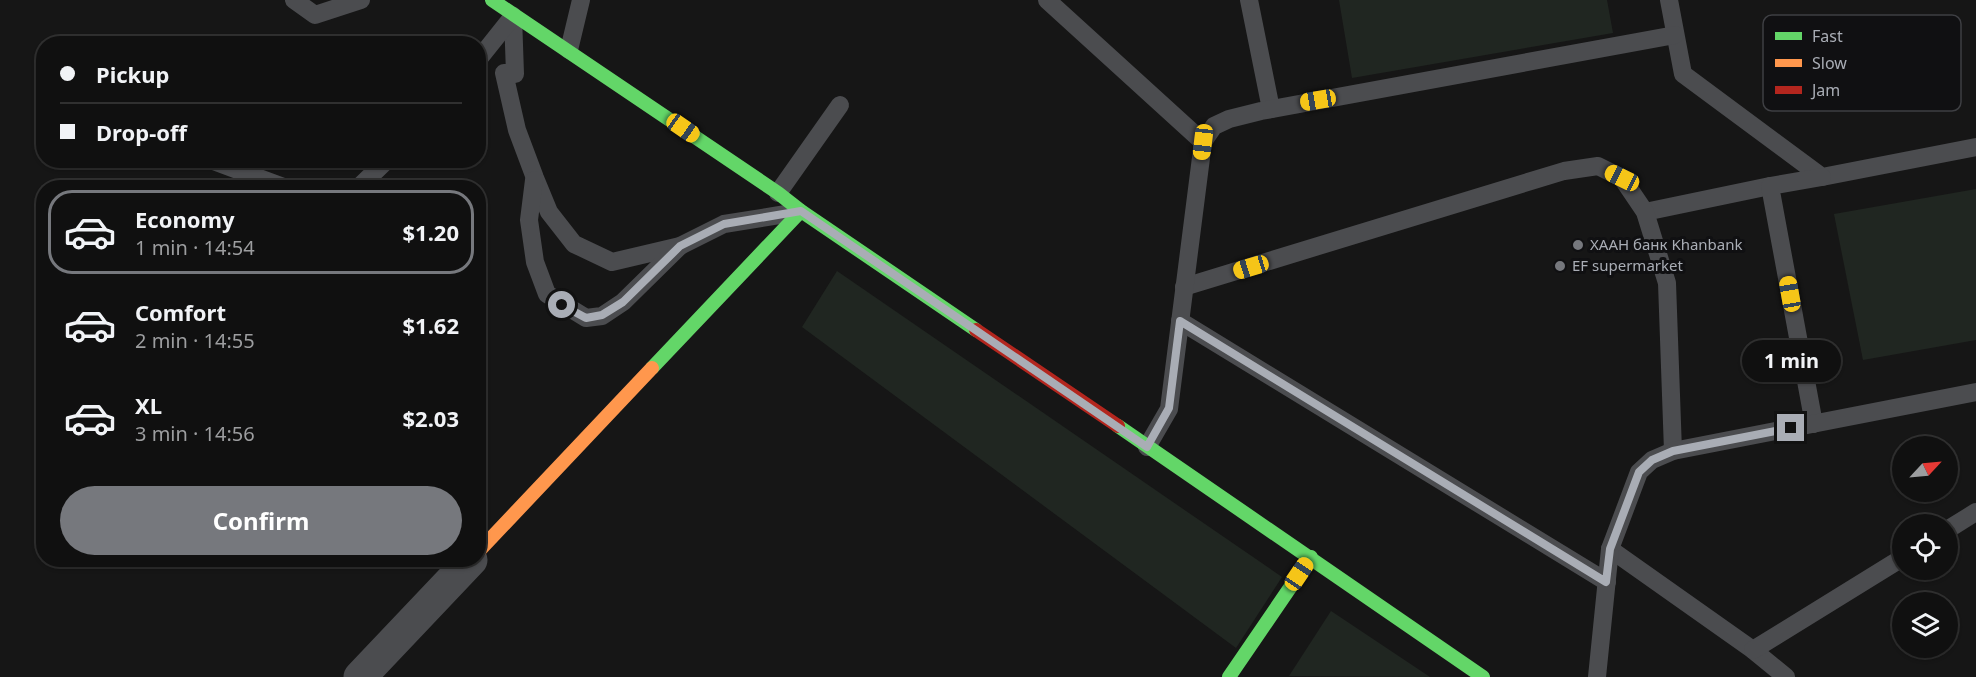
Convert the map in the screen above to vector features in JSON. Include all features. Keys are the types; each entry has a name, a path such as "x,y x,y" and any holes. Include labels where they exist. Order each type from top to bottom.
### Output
{"main road":[{"path":"492,0 513,16 569,50 1483,677"},
{"path":"486,544 801,211"},
{"path":"1229,677 1311,557"}],"street":[{"path":"360,677 464,567"}],"lane":[{"path":"294,0 315,15 361,0"},
{"path":"569,50 581,0"},
{"path":"1047,0 1203,142"},
{"path":"1249,0 1271,109"},
{"path":"1669,0 1683,74 1822,177"},
{"path":"486,50 513,16"},
{"path":"513,16 515,74 504,73 517,130 549,212 573,244 612,262 680,246 724,224 801,211"},
{"path":"1147,447 1169,408 1203,142 1214,126 1229,119 1271,109 1675,36"},
{"path":"778,193 840,105"},
{"path":"1645,212 1976,147"},
{"path":"1184,287 1564,171 1598,166 1622,178 1645,212 1667,283 1673,451"},
{"path":"232,168 265,180"},
{"path":"366,180 379,168"},
{"path":"535,178 529,220 535,262 547,294 586,318 602,315 623,302 680,246"},
{"path":"1770,186 1814,424"},
{"path":"1180,321 1606,582"},
{"path":"1597,677 1610,549 1639,472 1652,460 1673,451 1976,392"},
{"path":"1958,523 1976,512"},
{"path":"1610,549 1753,650 1786,677"},
{"path":"1753,650 1892,564"}],"shaded area":[{"path":"1339,0 1607,0 1613,33 1352,78"},
{"path":"1976,189 1976,340 1863,360 1834,214"},
{"path":"837,271 1282,577 1236,648 802,327"},
{"path":"1331,611 1430,677 1289,676"}],"traffic: fast":[{"path":"492,0 976,330"},
{"path":"652,368 801,211"},
{"path":"1118,426 1483,677"},
{"path":"1229,677 1311,557"}],"traffic: slow":[{"path":"486,544 652,368"}],"traffic: jam":[{"path":"976,330 1118,426"}],"place":[{"name":"ХААН банк Khanbank","path":"1578,245"},
{"name":"EF supermarket","path":"1560,266"}],"route":[{"path":"562,305 586,318 602,315 623,302 680,246 724,224 801,211 1147,447 1169,408 1180,321 1606,582 1610,549 1639,472 1652,460 1673,451 1791,428"}]}
